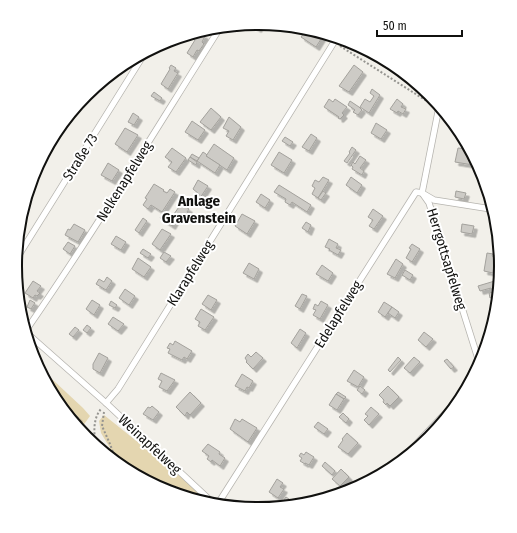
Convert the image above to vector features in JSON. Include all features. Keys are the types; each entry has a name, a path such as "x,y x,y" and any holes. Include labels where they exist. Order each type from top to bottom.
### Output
{"lane":[{"name":"Nelkenapfelweg","path":"30,326 216,34"},
{"name":"Klarapfelweg","path":"106,403 118,390 333,42"},
{"name":"Straße 73","path":"23,248 139,63"},
{"name":"Herrgottsapfelweg","path":"438,113 422,193 429,203 477,356"},
{"name":"Edelapfelweg","path":"221,500 416,192 422,193"},
{"path":"422,193 434,200 488,209"},
{"name":"Weinapfelweg","path":"34,339 106,403 207,497"},
{"path":"423,436 432,427"}],"path":[{"path":"345,47 427,100"},
{"path":"94,437 98,412 106,403"},
{"path":"106,403 102,426 113,452"}],"shaded area":[{"path":"49,376 83,408 90,416 84,425 62,398"},
{"path":"104,415 206,497 168,485 154,479 127,463 111,450 101,433 99,421"}],"building":[{"path":"303,35 321,38 316,47 301,37"},
{"path":"205,36 202,42 204,44 199,51 197,50 193,57 187,53 195,40 193,39"},
{"path":"171,65 176,68 174,71 178,73 168,89 161,84"},
{"path":"354,65 363,72 349,92 339,86"},
{"path":"372,89 380,95 369,113 360,107 365,99 370,102 374,96 370,93"},
{"path":"154,92 162,98 160,101 151,96"},
{"path":"329,99 333,102 335,99 347,107 342,113 344,115 340,119 324,107"},
{"path":"397,99 403,104 401,107 406,109 403,114 398,111 397,113 390,109"},
{"path":"350,101 362,110 358,115 353,112 355,110 348,105"},
{"path":"211,108 221,117 211,130 200,122"},
{"path":"133,113 139,117 134,125 128,122"},
{"path":"229,117 241,127 233,140 226,136 229,131 223,128"},
{"path":"192,121 205,130 198,140 185,132"},
{"path":"376,123 387,130 381,139 371,133"},
{"path":"125,128 138,135 127,152 115,144"},
{"path":"311,134 317,138 309,151 302,147"},
{"path":"285,137 293,142 290,146 282,141"},
{"path":"214,144 234,158 227,170 206,156"},
{"path":"352,147 356,150 347,163 344,161 350,153 349,152"},
{"path":"172,148 186,158 176,172 168,167 172,162 165,157"},
{"path":"458,148 463,149 472,165 455,162"},
{"path":"203,152 207,155 206,156 220,165 215,173 197,161"},
{"path":"279,152 292,160 284,173 271,165"},
{"path":"192,154 199,158 197,161 190,157"},
{"path":"360,156 366,160 360,168 364,171 362,175 352,169 353,167 351,165 353,162 355,164"},
{"path":"190,157 197,162 196,165 188,160"},
{"path":"108,163 119,170 112,181 101,175"},
{"path":"323,177 329,180 318,198 312,194 315,188 312,186 315,180 319,182"},
{"path":"351,177 362,185 357,193 346,185"},
{"path":"198,180 208,186 200,198 198,197 199,194 193,189"},
{"path":"154,184 167,193 170,189 175,192 162,212 151,205 148,209 143,205 147,199 145,198"},
{"path":"279,185 311,205 307,212 292,202 290,205 285,202 286,199 274,192"},
{"path":"323,191 326,193 321,200 318,198"},
{"path":"456,191 466,193 464,199 455,197"},
{"path":"261,194 270,200 265,208 256,202"},
{"path":"181,204 189,209 187,212 190,214 187,219 184,216 182,219 174,214"},
{"path":"373,209 383,216 374,229 369,226 373,220 368,217"},
{"path":"164,213 175,221 172,226 160,218"},
{"path":"242,214 255,221 247,234 235,226"},
{"path":"143,218 147,221 139,233 135,230"},
{"path":"306,222 311,225 308,232 302,228"},
{"path":"74,224 85,230 78,242 65,235 68,229 70,230"},
{"path":"462,224 474,226 472,234 461,232"},
{"path":"162,229 171,234 160,250 152,244"},
{"path":"116,236 126,242 121,250 111,244"},
{"path":"329,239 338,244 336,248 341,250 338,255 325,247"},
{"path":"68,242 75,246 70,254 63,249"},
{"path":"412,244 420,249 412,262 406,258"},
{"path":"143,249 151,254 148,258 140,253"},
{"path":"164,252 171,256 166,262 160,258"},
{"path":"487,253 493,254 492,256 494,257 495,260 493,273 484,271"},
{"path":"138,258 151,267 144,277 132,269"},
{"path":"396,259 403,264 395,278 387,274"},
{"path":"249,263 259,269 254,279 243,273"},
{"path":"322,265 333,273 328,281 316,274"},
{"path":"405,270 413,275 410,280 402,275"},
{"path":"107,277 112,281 106,290 96,284 99,279 104,282"},
{"path":"33,281 41,286 37,291 40,293 37,296 35,295 33,298 25,293"},
{"path":"494,281 493,297 490,298 489,293 493,292 491,288 480,291 478,286"},
{"path":"125,289 135,296 129,305 119,298"},
{"path":"302,294 307,296 300,309 295,306"},
{"path":"208,295 217,300 211,310 202,304"},
{"path":"30,300 35,303 31,309 27,307"},
{"path":"92,300 100,305 94,315 86,309"},
{"path":"111,301 117,305 115,308 109,305"},
{"path":"321,301 328,305 320,319 313,315 316,310 313,309 315,304 318,306"},
{"path":"384,302 392,307 385,317 378,312"},
{"path":"392,307 399,312 395,318 388,313"},
{"path":"201,309 214,317 205,330 198,326 200,322 195,319"},
{"path":"113,317 124,324 118,331 108,324"},
{"path":"87,325 91,328 87,333 83,330"},
{"path":"75,327 79,330 73,337 69,334"},
{"path":"300,329 306,333 297,348 291,343"},
{"path":"424,332 433,339 426,347 418,340"},
{"path":"175,341 192,351 187,359 184,357 182,360 168,353 170,349 167,348 170,343 173,345"},
{"path":"256,352 263,358 253,369 246,362 247,361 245,358 248,354 251,357"},
{"path":"99,353 108,358 100,373 93,369 93,364"},
{"path":"398,357 401,360 390,372 388,370"},
{"path":"414,357 420,362 410,373 404,368"},
{"path":"447,359 454,367 451,369 444,361"},
{"path":"354,370 364,377 358,387 347,381"},
{"path":"161,373 175,380 167,391 159,387 162,381 158,379"},
{"path":"242,374 253,381 249,388 247,387 245,391 235,386"},
{"path":"360,386 365,390 362,394 357,390"},
{"path":"388,386 399,397 390,406 383,402 384,400 379,395"},
{"path":"190,392 201,403 190,415 187,412 185,416 176,407"},
{"path":"338,392 346,397 344,399 336,394"},
{"path":"336,394 344,399 337,410 329,405"},
{"path":"152,406 159,412 153,420 143,414 148,407 150,408"},
{"path":"371,407 379,414 369,425 364,420 368,416 365,414"},
{"path":"343,413 349,419 346,423 339,417"},
{"path":"235,419 240,422 242,419 257,428 248,442 230,429"},
{"path":"318,422 328,429 324,434 314,427"},
{"path":"347,433 358,443 348,454 338,447"},
{"path":"208,444 220,452 219,454 225,458 220,466 212,460 211,462 207,459 209,456 202,451"},
{"path":"306,452 314,457 309,465 300,461 302,458 299,456 301,453 304,455"},
{"path":"325,462 335,471 332,475 322,466"},
{"path":"341,469 349,477 340,486 332,479"},
{"path":"277,479 283,483 280,487 284,489 278,498 269,492"},
{"path":"286,497 289,499 288,501 283,501"}],"district":[{"name":"Anlage Gravenstein","path":"199,210"}]}
